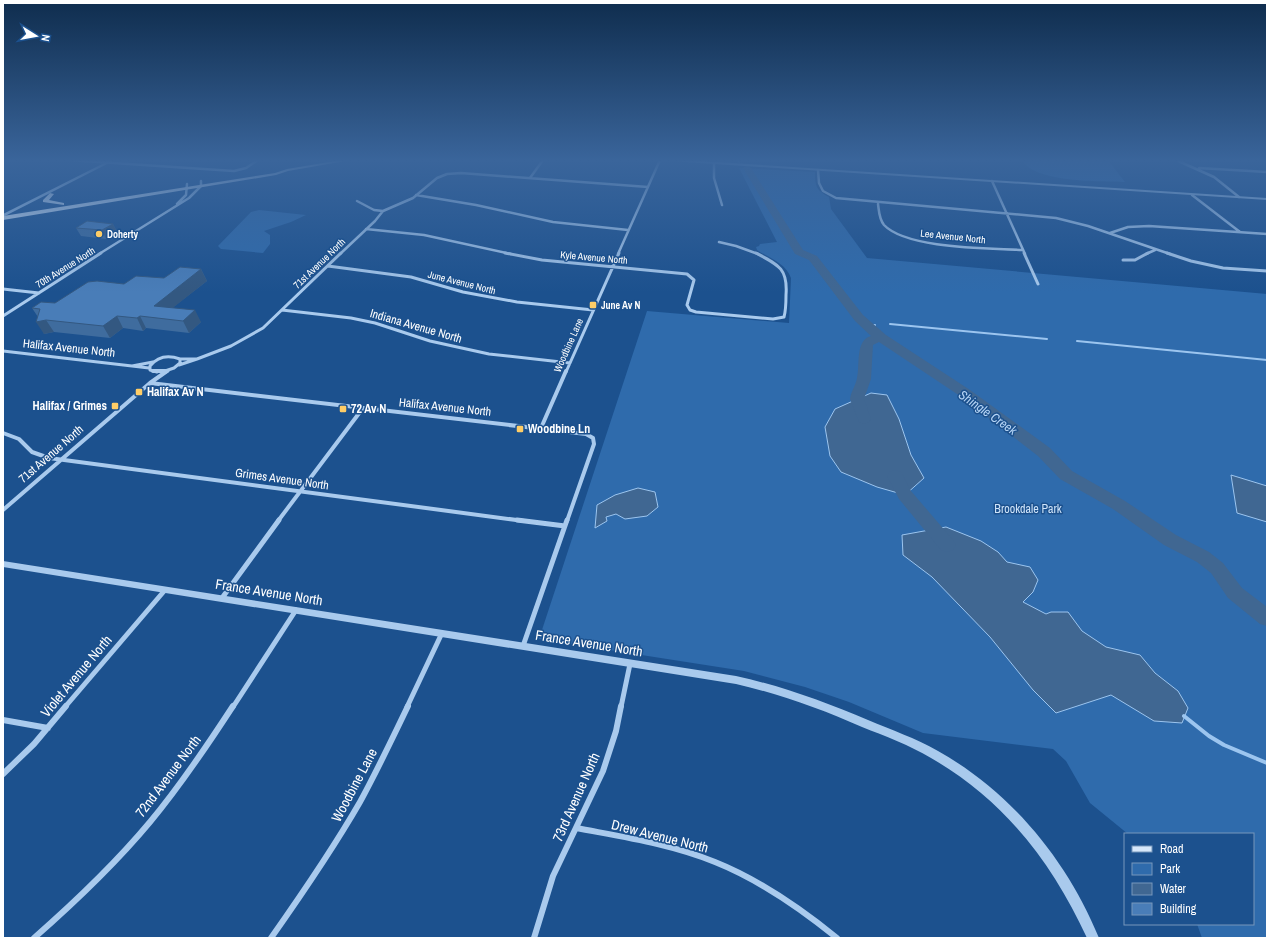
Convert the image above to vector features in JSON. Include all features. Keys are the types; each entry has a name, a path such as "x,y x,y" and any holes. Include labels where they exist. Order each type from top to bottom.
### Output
{"main road":[{"path":"3,217 22,210 62,204"},
{"path":"10,214 74,204"}],"street":[{"path":"10,214 29,204"},
{"path":"22,210 33,204"},
{"name":"70th Avenue North","path":"3,316 179,204"},
{"path":"363,204 374,210 382,211"},
{"name":"71st Avenue North","path":"3,510 150,382 178,365 227,348 242,341 262,328 366,229 382,211 397,204"},
{"path":"469,204 553,222 628,230"},
{"name":"Woodbine Lane","path":"540,428 640,204"},
{"path":"878,204 1056,218 1088,226 1176,257 1207,265 1267,271"},
{"name":"Lee Avenue North","path":"878,204 882,224 893,232 911,239 932,243 1022,250"},
{"path":"1002,204 1038,284"},
{"path":"1203,204 1230,222 1240,232"},
{"path":"1110,233 1128,227 1149,226 1267,234"},
{"name":"Kyle Avenue North","path":"366,229 424,235 492,251 542,260 691,276 694,280 688,306 690,310 696,312 773,319 784,317 787,282 782,271 777,266 750,251 730,243 719,242"},
{"path":"1123,260 1135,260 1155,250"},
{"name":"June Avenue North","path":"328,266 397,274 496,299 593,310"},
{"path":"3,289 39,293"},
{"name":"Indiana Avenue North","path":"282,310 351,318 375,323 430,341 489,354 570,363"},
{"name":"Halifax Avenue North","path":"3,351 149,368"},
{"name":"71st Avenue North","path":"154,362 167,356 176,356 180,359 197,359"},
{"path":"178,365 180,359"},
{"path":"154,362 149,368 154,372 168,371"},
{"name":"Halifax Avenue North","path":"132,366 154,362"},
{"name":"71st Avenue North","path":"150,382 154,372"},
{"name":"Halifax Avenue North","path":"150,382 586,434 593,438 594,444 565,526"},
{"path":"222,598 299,492 363,408"},
{"name":"Grimes Avenue North","path":"3,433 20,439 32,452 49,458 565,526"},
{"path":"523,646 565,526"},
{"name":"France Avenue North","path":"3,564 736,680 793,694 901,738 934,754 980,786 1025,829 1052,863 1093,938"},
{"name":"Violet Avenue North","path":"3,774 21,758 48,728 165,590"},
{"name":"72nd Avenue North","path":"34,938 98,878 149,822 199,756 296,610"},
{"name":"Woodbine Lane","path":"271,938 337,841 371,782 442,633"},
{"name":"73rd Avenue North","path":"534,938 554,876 603,772 609,753 630,664"},
{"path":"3,720 48,728"},
{"name":"Drew Avenue North","path":"576,828 655,844 696,855 737,872 778,894 819,923 836,938"}],"green space":[{"name":"Brookdale Park","path":"757,204 830,204 831,209 867,258 1267,294 1267,938 1202,938 1197,925 1254,925 1254,833 1127,833 1090,803 1066,761 1053,749 923,733 849,702 805,687 744,671 539,639 647,311 789,323 791,278 789,273 777,261 757,250 756,247 760,244 777,242"},
{"path":"259,210 306,215 291,222 264,231 270,235 270,244 263,253 221,249 218,246 251,212"}],"water":[{"path":"871,393 887,395 899,419 911,455 924,478 905,495 877,487 841,472 830,456 825,427 835,409"},
{"path":"1231,475 1267,486 1267,522 1237,513"},
{"path":"638,488 655,492 658,507 647,516 625,519 616,514 606,517 607,521 595,528 597,505 615,495"},
{"path":"946,527 981,541 998,552 1007,562 1030,567 1038,580 1033,592 1023,602 1046,614 1051,612 1068,612 1082,631 1106,647 1140,655 1155,673 1178,691 1188,708 1182,723 1154,721 1111,695 1056,713 1033,690 990,637 932,577 903,555 902,535"}],"building":[{"path":"87,221 113,224 102,230 76,228"},
{"path":"180,267 201,269 154,306 195,310 183,321 140,316 137,318 117,316 103,326 46,320 36,322 40,309 32,308 41,302 55,303 88,282 97,281 124,284 136,276 164,278"}],"waterway":[{"name":"Shingle Creek","path":"769,204 799,252 813,258 859,318 881,338"},
{"path":"890,324 1047,339"},
{"name":"Shingle Creek","path":"867,326 875,325"},
{"path":"864,419 857,399 864,379 867,345 871,340 881,338"},
{"name":"Shingle Creek","path":"881,338 965,393 1044,452 1066,475 1119,505 1170,540 1203,557 1217,568 1235,593 1267,618"},
{"path":"1077,341 1267,360"},
{"path":"895,476 905,495 947,545"},
{"path":"1184,716 1209,736 1224,745 1267,763"}],"place":[{"name":"Doherty","path":"99,234"},
{"name":"June Av N","path":"593,305"},
{"name":"Halifax Av N","path":"139,392"},
{"name":"Halifax / Grimes","path":"115,406"},
{"name":"72 Av N","path":"343,409"},
{"name":"Woodbine Ln","path":"520,429"}]}
